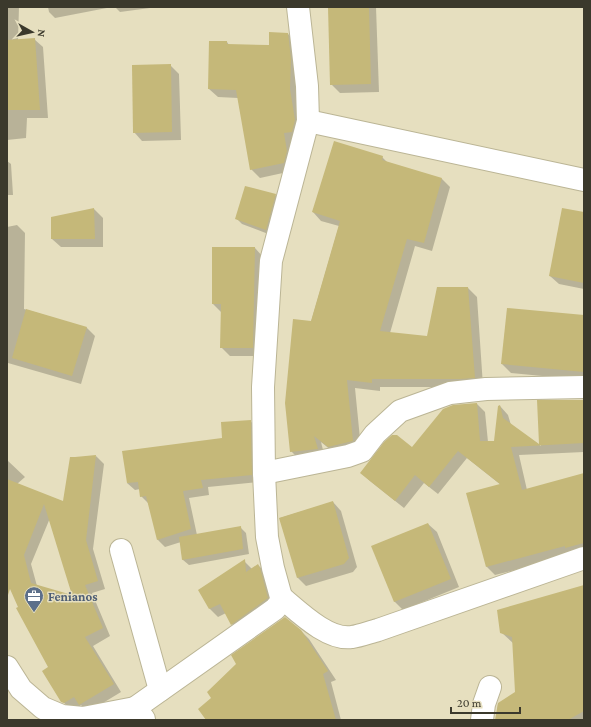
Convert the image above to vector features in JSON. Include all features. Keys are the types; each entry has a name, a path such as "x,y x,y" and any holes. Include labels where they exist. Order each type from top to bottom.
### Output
{"street":[{"path":"7,667 21,689 43,708 62,716 83,718 140,714 160,690 276,609 280,603 281,597 273,568 267,536 264,473 263,387 271,261 308,121 307,86 298,7"},
{"path":"308,121 584,180"},
{"path":"264,473 348,456 362,451 375,434 400,411 450,393 486,389 584,387"},
{"path":"121,550 160,690"},
{"path":"281,597 312,623 336,636 350,638 378,630 584,558"},
{"path":"482,720 484,704 490,687"}],"building":[{"path":"328,7 369,7 371,84 330,85"},
{"path":"269,32 288,33 291,59 290,89 295,120 292,132 284,133 287,151 284,163 250,170 236,90 208,89 209,41 227,41 227,44 269,45"},
{"path":"35,38 40,110 7,110 7,40"},
{"path":"171,64 172,132 133,133 132,65"},
{"path":"334,141 383,156 382,160 442,178 424,243 407,239 380,331 427,336 437,287 468,287 475,378 372,379 372,383 347,380 353,441 328,447 314,436 318,449 290,452 285,403 293,319 311,321 340,221 312,212"},
{"path":"245,186 276,194 266,230 235,219"},
{"path":"94,208 95,239 51,239 51,217"},
{"path":"562,208 584,212 584,283 549,276"},
{"path":"212,247 255,247 253,348 220,348 221,304 212,304"},
{"path":"507,308 584,315 584,372 501,364"},
{"path":"26,309 87,327 72,376 12,358"},
{"path":"537,400 584,400 584,443 511,447 522,490 584,473 584,543 565,548 565,546 486,567 466,493 500,484 458,451 429,487 415,475 395,501 360,473 384,442 392,435 397,435 412,447 443,409 453,405 477,403 480,441 494,441 498,406 500,405 503,418 539,444"},
{"path":"251,420 252,475 201,480 203,488 183,491 191,529 157,540 146,496 140,497 138,482 127,483 122,451 222,438 221,422"},
{"path":"96,455 86,540 98,581 85,585 103,628 85,637 114,684 79,705 74,697 64,703 61,702 42,671 48,667 16,608 18,607 10,589 7,595 7,479 63,501 70,457","holes":["44,504 72,595 31,583 24,555"]},
{"path":"333,501 349,558 344,564 297,578 279,518"},
{"path":"428,523 451,579 394,602 371,546"},
{"path":"241,526 243,549 182,560 179,537"},
{"path":"245,559 246,572 258,564 268,598 231,625 220,604 209,609 198,590"},
{"path":"584,585 584,711 568,720 495,720 498,703 515,692 512,637 500,633 497,610"},
{"path":"285,617 301,630 328,671 323,674 336,720 206,720 198,709 211,698 207,692 236,664 231,655"}],"place":[{"name":"Fenianos","path":"34,613"}]}
